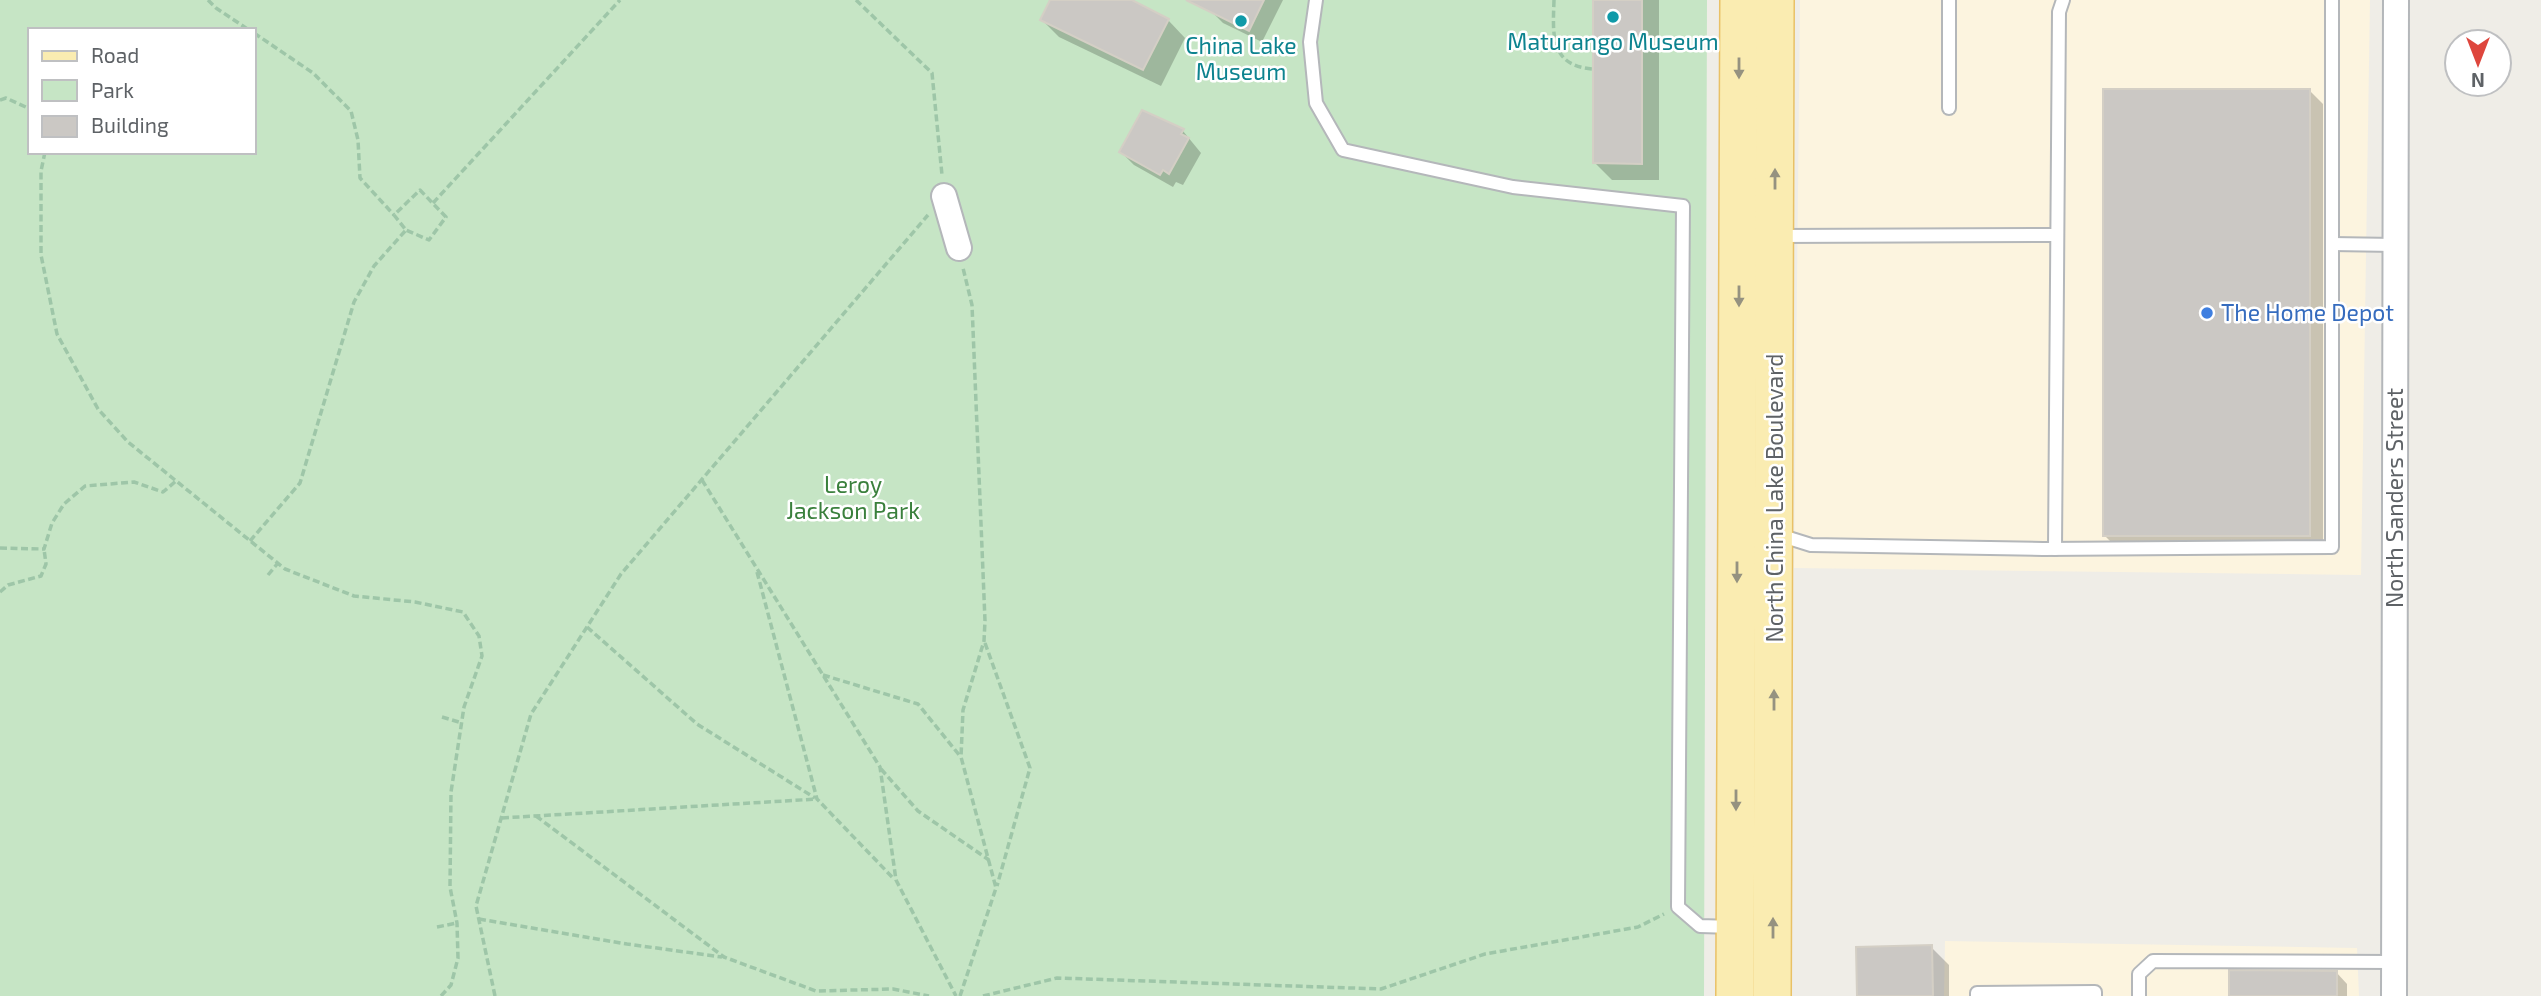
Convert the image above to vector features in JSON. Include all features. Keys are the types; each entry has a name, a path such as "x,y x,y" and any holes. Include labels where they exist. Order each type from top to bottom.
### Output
{"main road":[{"name":"North China Lake Boulevard","path":"1735,996 1739,0"},
{"name":"North China Lake Boulevard","path":"1772,996 1775,0"},
{"path":"1739,355 1757,408 1754,520 1762,531 1775,534"}],"street":[{"name":"North Sanders Street","path":"2394,996 2396,0"},
{"path":"944,196 959,248"}],"lane":[{"path":"1316,0 1310,42 1316,103 1343,150 1513,187 1683,206 1678,906 1700,926 1735,928"},
{"path":"1949,0 1949,108"},
{"path":"2055,549 2059,12 2063,0"},
{"path":"1775,534 1811,545 2055,549 2332,547 2332,0"},
{"path":"1776,236 2057,235"},
{"path":"2332,244 2395,245"},
{"path":"2139,996 2139,974 2153,961 2394,962"},
{"path":"1977,996 1977,993 2082,992 2095,992 2095,996"}],"path":[{"path":"208,0 246,28"},
{"path":"433,203 620,0"},
{"path":"495,996 476,906 531,714 621,574 944,196 932,73 856,0"},
{"path":"1554,0 1553,31 1558,52 1570,62 1593,69"},
{"path":"256,34 313,73 351,111 358,140 360,178 405,230 429,240 446,217 420,190 394,215"},
{"path":"0,100 6,98 28,108"},
{"path":"45,154 41,172 41,254 57,334 98,409 128,442 285,569 354,596 415,602 463,612 479,636 482,656 464,707 452,792 450,887 457,923 458,958 451,985 442,996"},
{"path":"250,541 300,482 354,303 374,266 405,230"},
{"path":"958,996 996,888 1030,768 984,641 972,305 959,248"},
{"path":"702,480 880,767 918,811 989,860"},
{"path":"0,592 8,585 41,576 46,564 44,549 52,523 64,504 85,486 134,482 163,492 176,481"},
{"path":"0,548 44,549"},
{"path":"268,575 278,563"},
{"path":"756,567 817,799"},
{"path":"587,628 697,724 817,799 896,880 958,996"},
{"path":"984,641 963,710 961,757 996,888"},
{"path":"823,676 918,704 961,757"},
{"path":"442,717 462,723"},
{"path":"880,767 896,880"},
{"path":"502,818 817,799"},
{"path":"536,816 724,957"},
{"path":"983,996 1057,978 1381,989 1485,954 1638,927 1678,906"},
{"path":"479,919 626,944 724,957 816,991 893,989 929,996"},
{"path":"437,927 457,923"}],"shaded area":[{"path":"1800,0 2370,0 2361,575 1794,568"},
{"path":"1945,941 2357,948 2359,996 1944,996"}],"green space":[{"name":"Leroy Jackson Park","path":"0,0 1707,0 1704,996 0,996"}],"building":[{"path":"1050,0 1132,0 1169,19 1143,70 1040,20"},
{"name":"China Lake Museum","path":"1186,0 1264,0 1249,31"},
{"path":"1593,0 1642,0 1642,164 1593,163"},
{"name":"The Home Depot","path":"2103,89 2310,89 2310,536 2103,536"},
{"path":"1142,110 1184,129 1181,134 1189,138 1169,174 1163,170 1160,175 1119,152"},
{"path":"1932,945 1933,996 1857,996 1856,947"},
{"path":"2229,970 2337,971 2337,996 2229,996"}],"place":[{"name":"Maturango Museum","path":"1613,17"},
{"name":"China Lake Museum","path":"1241,21"},
{"name":"The Home Depot","path":"2207,313"}]}
